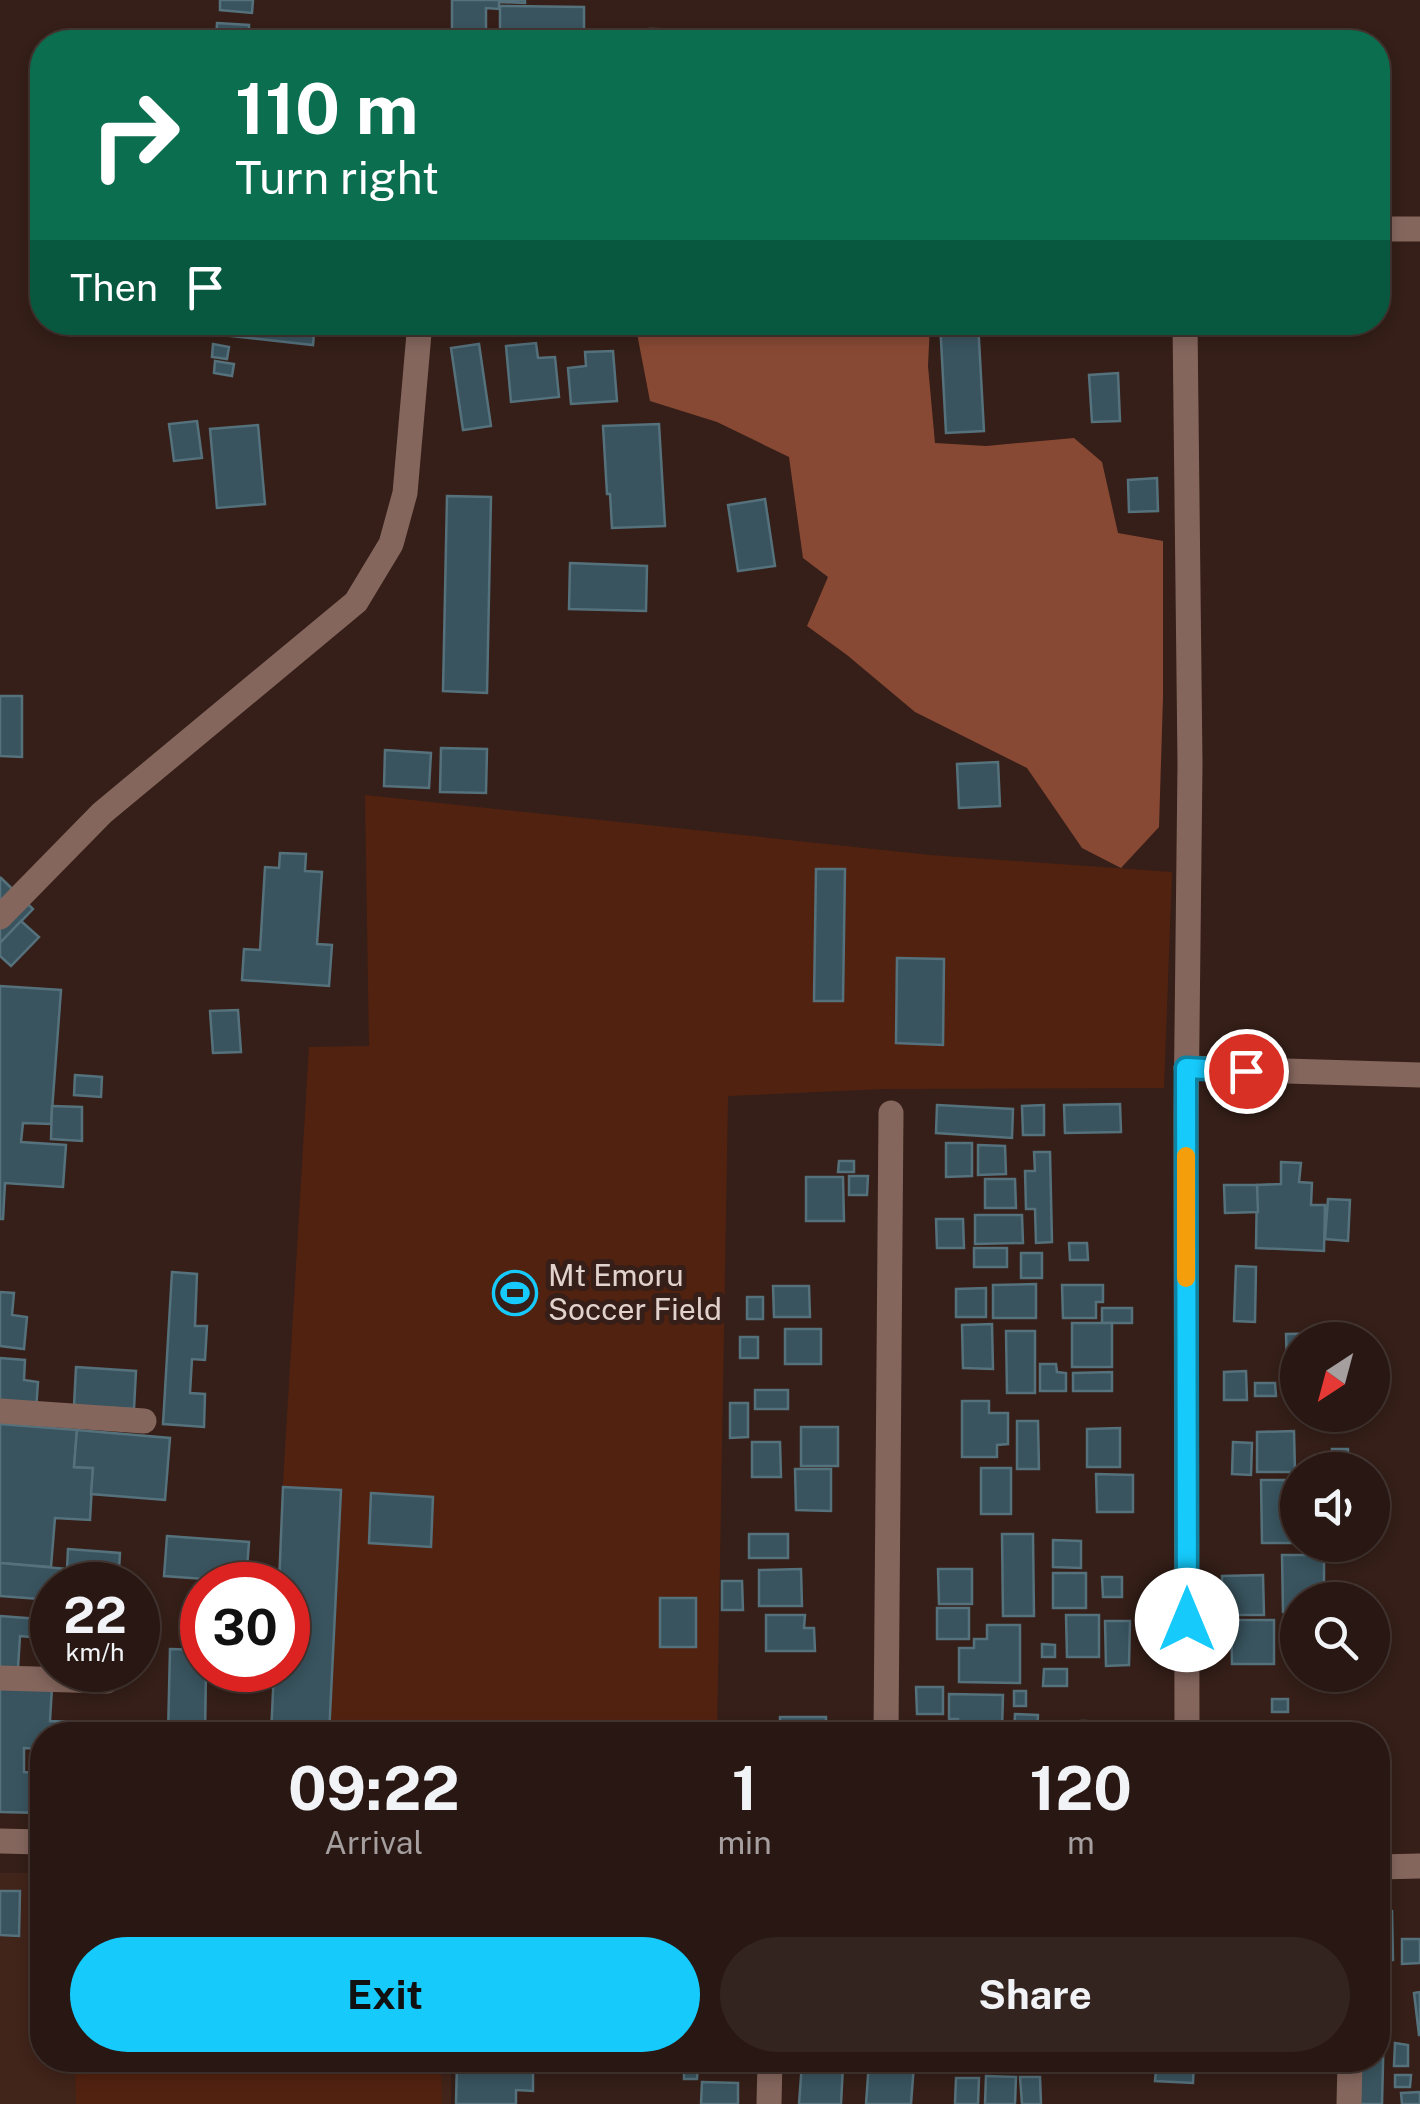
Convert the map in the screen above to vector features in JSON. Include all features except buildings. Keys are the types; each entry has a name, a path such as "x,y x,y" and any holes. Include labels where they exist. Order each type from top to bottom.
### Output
{"street":[{"path":"1390,229 1420,229"},
{"path":"0,918 102,813 356,602 392,544 405,493 419,335"},
{"path":"1184,335 1190,764 1186,1068 1187,1722"},
{"path":"1186,1068 1420,1076"},
{"path":"886,1722 892,1113"},
{"path":"0,1411 144,1421"},
{"path":"0,1678 30,1679"},
{"path":"0,1841 30,1842"},
{"path":"1390,1867 1420,1866"},
{"path":"769,2104 770,2072"},
{"path":"1349,2104 1350,2072"}],"shaded area":[{"path":"637,335 929,335 928,366 935,443 986,446 1074,438 1102,462 1118,533 1163,541 1159,827 1121,868 1082,848 1027,768 915,712 807,626 828,577 803,558 789,457 717,422 650,401"},
{"path":"365,795 930,855 1172,872 1164,1088 884,1089 728,1096 717,1722 271,1722 272,1692 310,1692 310,1562 278,1562 309,1047 369,1046"},
{"path":"0,1873 30,1873 30,2072 451,2072 451,2104 0,2104"},
{"path":"75,2072 441,2072 442,2104 76,2104"}],"slow traffic":[{"path":"1186,1156 1186,1278"}],"place":[{"name":"Mt Emoru Soccer Field","path":"515,1293"}],"route":[{"path":"1187,1620 1186,1068 1246,1071"}]}
